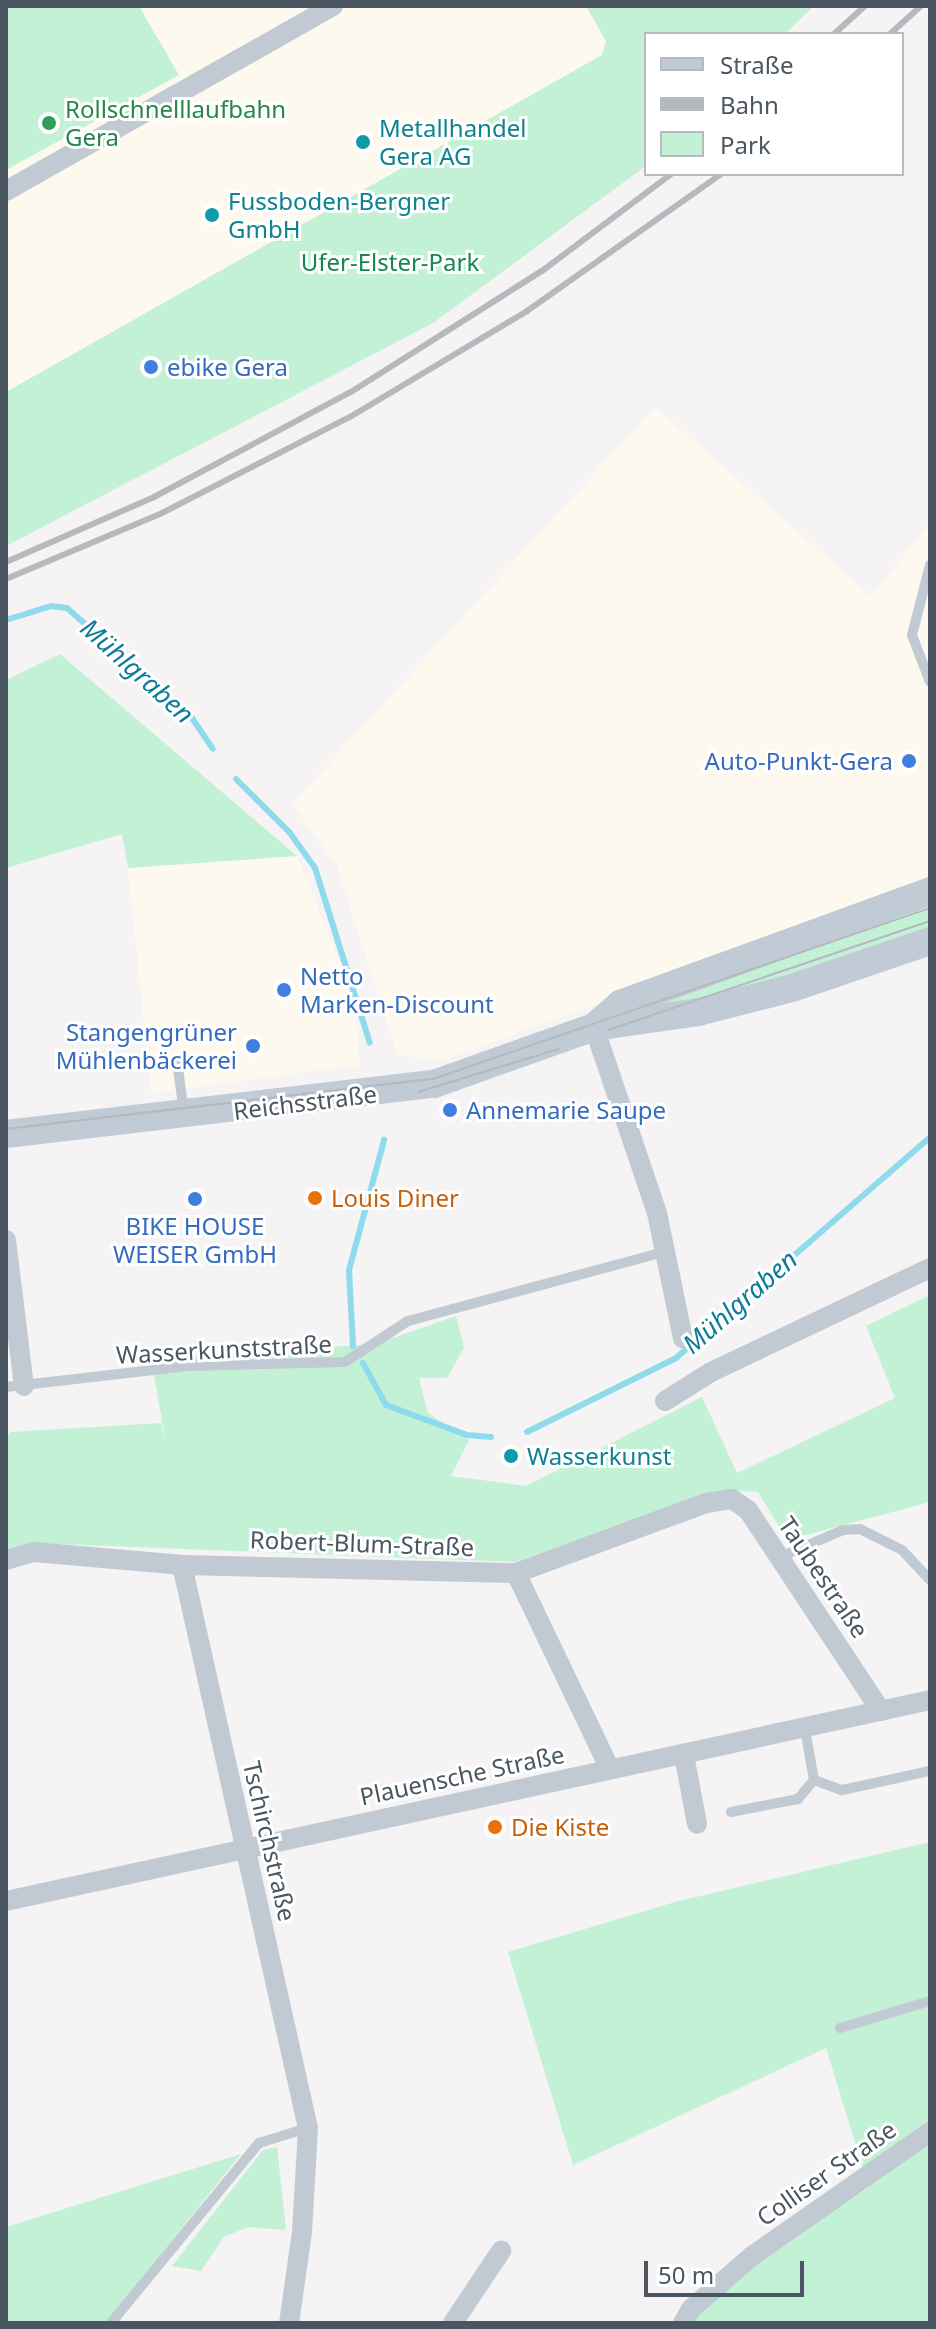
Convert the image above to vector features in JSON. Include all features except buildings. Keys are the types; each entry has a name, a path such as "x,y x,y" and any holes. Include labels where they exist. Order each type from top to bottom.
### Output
{"main road":[{"name":"Reichsstraße","path":"594,1027 632,999 930,891"},
{"name":"Reichsstraße","path":"6,1134 434,1084 594,1027 664,1021 711,1009 930,941"}],"street":[{"path":"6,191 333,6"},
{"path":"594,1027 657,1213 683,1338"},
{"path":"6,1240 15,1387"},
{"path":"665,1401 711,1372 930,1268"},
{"name":"Taubestraße","path":"706,1503 732,1499 748,1510 881,1711"},
{"name":"Robert-Blum-Straße","path":"6,1560 34,1552 182,1565 516,1573 706,1503"},
{"name":"Tschirchstraße","path":"182,1565 308,2128 302,2232 289,2323"},
{"path":"516,1573 610,1769"},
{"name":"Plauensche Straße","path":"6,1901 930,1700"},
{"path":"684,1755 697,1824"},
{"name":"Colliser Straße","path":"683,2323 691,2309 752,2256 930,2132"},
{"path":"453,2323 501,2251"}],"lane":[{"path":"930,565 912,635 930,682"},
{"path":"177,1061 184,1115"},
{"name":"Wasserkunststraße","path":"15,1387 188,1366 345,1362 408,1321 663,1252"},
{"path":"780,1557 829,1535 860,1529 902,1550 930,1580"},
{"path":"805,1729 814,1780"},
{"path":"814,1780 842,1790 930,1771"},
{"path":"731,1812 798,1799 814,1780"},
{"path":"840,2028 930,2001"},
{"path":"111,2323 259,2143 308,2128"}],"shaded area":[{"path":"6,6 586,6 606,42 602,55 6,392"},
{"path":"655,407 871,596 930,523 930,882 442,1061 397,1055 337,866 292,804"},
{"path":"244,856 297,856 341,965 356,1019 360,1065 151,1093 128,868"}],"green space":[{"name":"Rollschnelllaufbahn Gera","path":"6,6 139,6 179,75 6,170"},
{"name":"Ufer-Elster-Park","path":"586,6 814,6 787,32 644,32 644,167 639,171 433,323 6,546 6,392 602,55 606,41"},
{"path":"60,654 297,856 128,868 122,834 6,868 6,680"},
{"path":"930,900 930,937 749,995 619,1007"},
{"path":"930,1295 930,1502 787,1540 758,1492 726,1490 514,1562 31,1543 6,1550 6,1438 11,1432 161,1423 166,1443 151,1358 376,1344 456,1316 464,1348 447,1378 419,1378 428,1413 469,1440 451,1476 526,1486 702,1397 737,1473 895,1398 866,1326"},
{"path":"930,1842 930,2323 687,2323 783,2241 869,2188 826,2048 573,2165 508,1952 675,1902"},
{"path":"277,2147 286,2230 248,2227 224,2237 201,2271 172,2266 263,2150"},
{"path":"241,2154 106,2323 6,2323 6,2227"}],"waterway":[{"name":"Mühlgraben","path":"6,620 51,606 67,608 192,718 213,749"},
{"name":"Mühlgraben","path":"236,779 290,833 315,868 370,1043"},
{"name":"Mühlgraben","path":"527,1432 676,1358 930,1137"},
{"name":"Mühlgraben","path":"353,1346 349,1270 384,1140"},
{"name":"Mühlgraben","path":"363,1363 386,1405 467,1435 491,1437"}],"tram line":[{"path":"6,1129 433,1079 930,908"},
{"path":"608,1030 930,921"},
{"path":"418,1092 559,1049"}],"railway":[{"path":"836,32 865,6"},
{"path":"892,32 921,6"},
{"path":"6,562 154,497 351,392 542,271 668,176"},
{"path":"6,579 162,513 350,417 527,311 718,176"}],"place":[{"name":"Rollschnelllaufbahn Gera","path":"49,123"},
{"name":"Metallhandel Gera AG","path":"363,142"},
{"name":"Fussboden-Bergner GmbH","path":"212,215"},
{"name":"ebike Gera","path":"151,367"},
{"name":"Auto-Punkt-Gera","path":"909,761"},
{"name":"Netto Marken-Discount","path":"284,990"},
{"name":"Stangengrüner Mühlenbäckerei","path":"253,1046"},
{"name":"Annemarie Saupe","path":"450,1110"},
{"name":"Louis Diner","path":"315,1198"},
{"name":"BIKE HOUSE WEISER GmbH","path":"195,1199"},
{"name":"Wasserkunst","path":"511,1456"},
{"name":"Die Kiste","path":"495,1827"}]}
